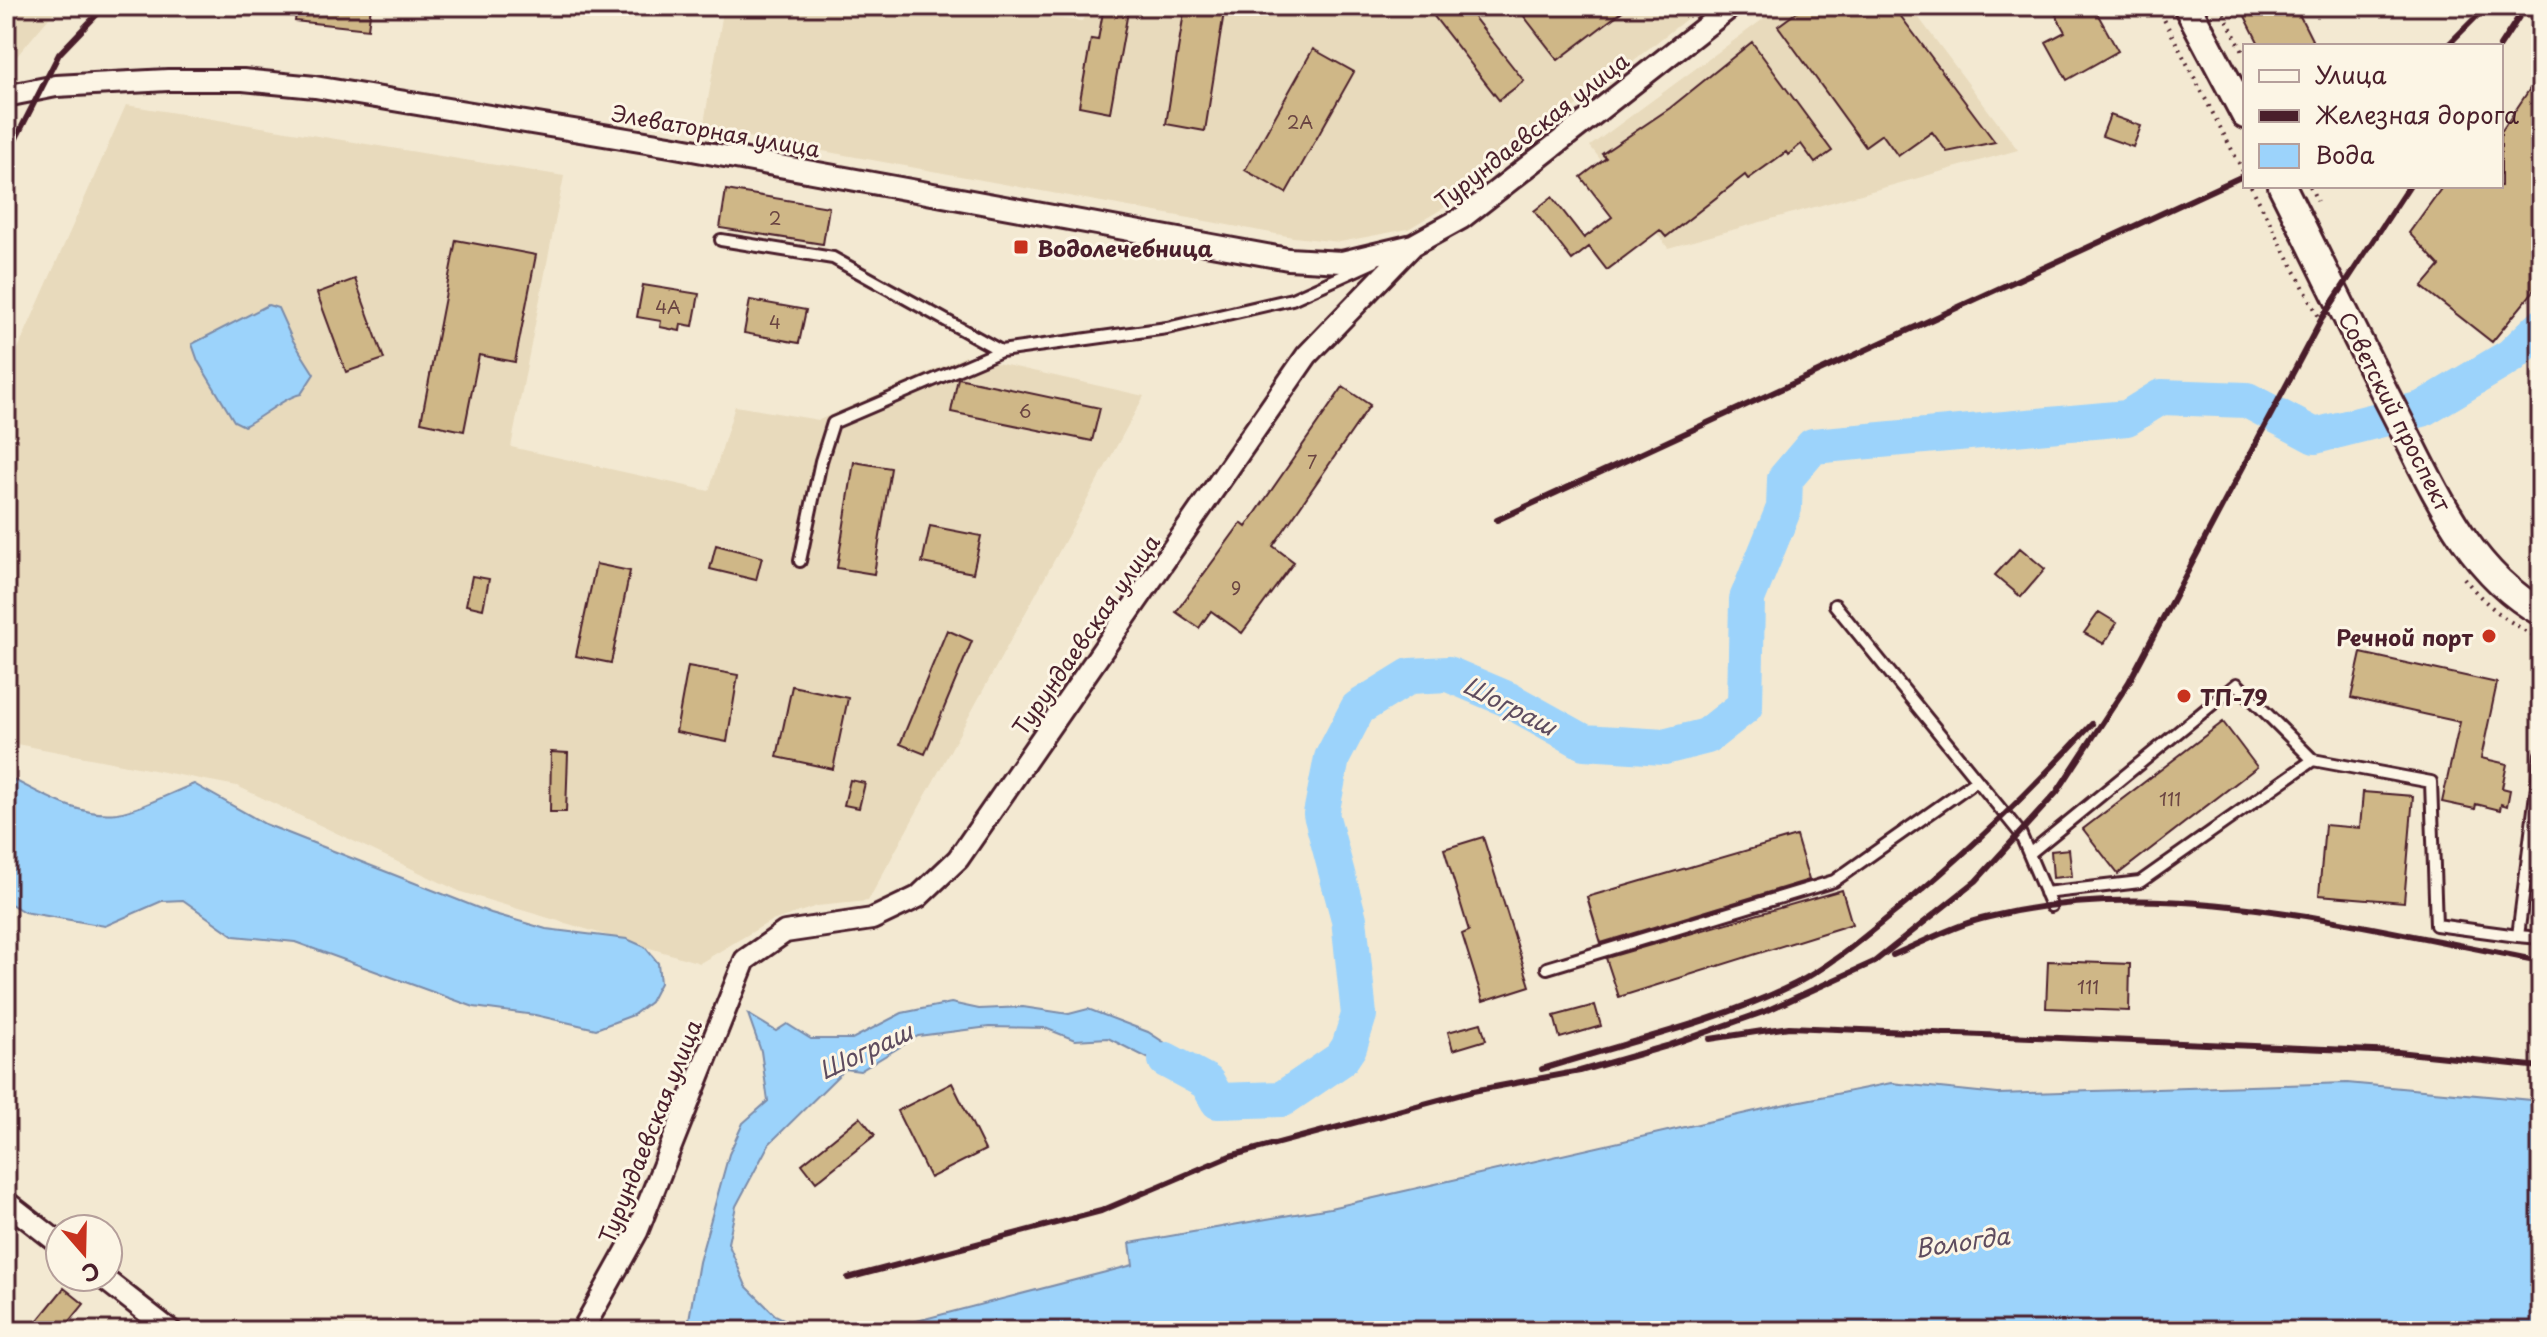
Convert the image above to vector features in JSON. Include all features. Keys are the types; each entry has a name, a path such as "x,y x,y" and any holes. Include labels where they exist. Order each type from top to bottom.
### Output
{"street":[{"name":"Турундаевская улица","path":"582,1331 637,1232 745,960 785,932 872,919 918,897 958,859 1307,355 1413,245 1462,218 1732,6"},
{"path":"2187,6 2243,111"},
{"name":"Элеваторная улица","path":"6,96 56,86 168,80 257,81 388,97 1288,259 1342,262 1413,245"},
{"name":"Советский проспект","path":"2283,188 2447,512 2480,559 2521,601 2541,612"},
{"path":"6,1202 44,1232"},
{"path":"122,1293 171,1331"}],"lane":[{"path":"721,240 833,258 1001,351"},
{"path":"800,561 821,461 833,423 1001,351 1167,328 1292,299 1413,245"},
{"path":"1835,605 2020,833 2051,906"},
{"path":"2029,854 2237,684 2313,760 2431,782 2436,925 2541,938"},
{"path":"2518,936 2537,826 2541,757"},
{"path":"2045,893 2140,882 2313,760"},
{"path":"1547,968 1834,881 1977,780"}],"path":[{"path":"2157,6 2243,171"},
{"path":"2220,6 2243,52"},
{"path":"2252,188 2321,320"}],"shaded area":[{"path":"6,6 59,6 6,69"},
{"path":"724,6 920,6 1082,21 1089,6 1703,6 1452,203 1408,229 1340,242 1293,237 703,129"},
{"path":"1781,6 1910,6 2018,150 1668,248 1590,146"},
{"path":"126,105 564,176 511,447 709,491 735,406 819,420 966,356 1144,396 868,901 817,906 769,922 700,963 461,892 237,786 6,742 6,376"}],"water":[{"path":"268,305 278,308 292,339 314,374 301,394 287,399 244,426 234,421 198,361 192,344"},
{"path":"6,776 74,808 103,814 136,808 194,784 265,824 491,913 546,929 627,939 645,947 658,963 660,983 650,1002 633,1015 596,1029 535,1015 474,1007 295,942 234,936 183,900 162,901 105,926 24,912 6,901"},
{"path":"951,1003 979,1009 1023,1007 1069,1014 1088,1009 1148,1032 1188,1058 1207,1082 1183,1076 1108,1038 1075,1040 1045,1028 989,1027 918,1036 860,1071 845,1069 769,1144 736,1206 728,1243 746,1286 775,1315 808,1331 687,1331 699,1262 729,1154 743,1123 768,1101 761,1051 748,1014 776,1031 787,1024 811,1039 852,1039 902,1013"},
{"name":"Вологда","path":"1891,1083 1998,1094 2347,1083 2541,1101 2541,1331 878,1331 1133,1265 1130,1243 1330,1208"}],"building":[{"path":"297,6 371,6 368,29 295,21"},
{"path":"1104,6 1129,6 1110,112 1079,106 1091,39 1098,40"},
{"path":"1185,6 1225,6 1205,131 1166,124"},
{"path":"1426,6 1465,6 1524,81 1499,100"},
{"path":"1516,6 1629,6 1558,60"},
{"path":"1805,6 1893,6 1995,142 1947,152 1932,132 1898,156 1882,134 1865,146 1778,26"},
{"path":"2051,6 2093,6 2118,51 2067,80 2046,42 2065,32"},
{"path":"2240,6 2295,6 2314,44 2259,44"},
{"path":"1752,42 1832,151 1815,163 1801,144 1748,179 1745,175 1666,237 1660,230 1607,270 1589,247 1572,260 1534,211 1552,197 1584,238 1612,217 1581,177 1606,158 1602,154 1670,108"},
{"path":"1313,49 1354,72 1286,193 1245,170"},
{"path":"2541,72 2541,282 2492,342 2422,287 2440,266 2409,233 2442,188 2503,188 2503,129"},
{"path":"2110,115 2141,126 2133,147 2102,136"},
{"path":"726,190 829,207 823,244 720,228"},
{"path":"456,240 536,255 515,362 479,355 464,431 421,422"},
{"path":"355,279 384,359 346,372 317,293"},
{"path":"643,285 699,294 693,326 681,324 680,331 660,327 661,321 637,317"},
{"path":"750,300 806,310 799,343 744,333"},
{"path":"958,378 1100,408 1092,441 951,412"},
{"path":"1343,387 1370,405 1273,546 1294,562 1242,633 1211,611 1199,628 1176,612 1241,523 1246,527"},
{"path":"854,462 891,468 874,574 837,568"},
{"path":"930,526 981,536 973,573 922,563"},
{"path":"716,545 762,557 756,580 710,569"},
{"path":"2020,548 2045,569 2021,597 1995,575"},
{"path":"596,564 630,571 611,663 576,656"},
{"path":"472,576 489,579 483,609 466,605"},
{"path":"2099,612 2117,623 2104,644 2084,633"},
{"path":"947,630 972,641 925,754 900,744"},
{"path":"2361,653 2497,683 2481,758 2507,764 2502,788 2510,790 2507,806 2501,804 2500,810 2476,804 2475,809 2442,802 2460,722 2351,698"},
{"path":"688,666 738,675 727,742 676,732"},
{"path":"792,686 848,698 833,769 777,757"},
{"path":"2223,722 2257,767 2118,874 2083,829"},
{"path":"551,752 568,753 566,812 550,812"},
{"path":"850,780 865,783 859,808 844,805"},
{"path":"2363,792 2413,796 2404,902 2319,895 2325,825 2360,828"},
{"path":"1796,836 1809,880 1601,943 1587,897"},
{"path":"1483,837 1530,986 1483,1001 1462,934 1469,931 1444,849"},
{"path":"2069,849 2072,876 2053,878 2051,851"},
{"path":"1842,890 1852,924 1619,997 1606,958"},
{"path":"2048,961 2130,964 2129,1011 2046,1008"},
{"path":"1595,1005 1601,1026 1560,1038 1554,1016"},
{"path":"1481,1023 1486,1040 1453,1050 1448,1032"},
{"path":"952,1083 985,1150 930,1178 897,1111"},
{"path":"860,1117 875,1135 816,1182 802,1164"},
{"path":"60,1293 70,1293 84,1304 62,1331 29,1331"}],"waterway":[{"name":"Шограш","path":"1166,1060 1207,1082 1218,1101 1282,1099 1341,1059 1349,1047 1359,1015 1349,919 1321,814 1332,758 1358,708 1410,676 1448,674 1507,699 1584,742 1664,747 1707,736 1745,706 1747,599 1784,508 1785,479 1813,446 2127,418 2161,397 2247,400 2315,436 2422,409 2511,356 2541,327"}],"railway":[{"path":"6,158 59,54 105,6"},
{"path":"2449,44 2487,6"},
{"path":"2501,44 2526,6"},
{"path":"1497,520 2243,176"},
{"path":"848,1278 1101,1211 1230,1156 1473,1091 1580,1071 1667,1046 1766,1011 1874,962 1976,881 2057,792 2129,682 2321,320 2408,188"},
{"path":"1542,1069 1734,1010 1795,984 1819,970 1913,898 1966,851 2018,802 2092,724"},
{"path":"1893,955 1989,917 2057,905 2126,900 2266,910 2541,961"},
{"path":"1710,1039 1789,1027 2398,1052 2541,1067"}],"place":[{"name":"Водолечебница","path":"1021,247"},
{"name":"Речной порт","path":"2489,636"},
{"name":"ТП-79","path":"2184,696"}]}
